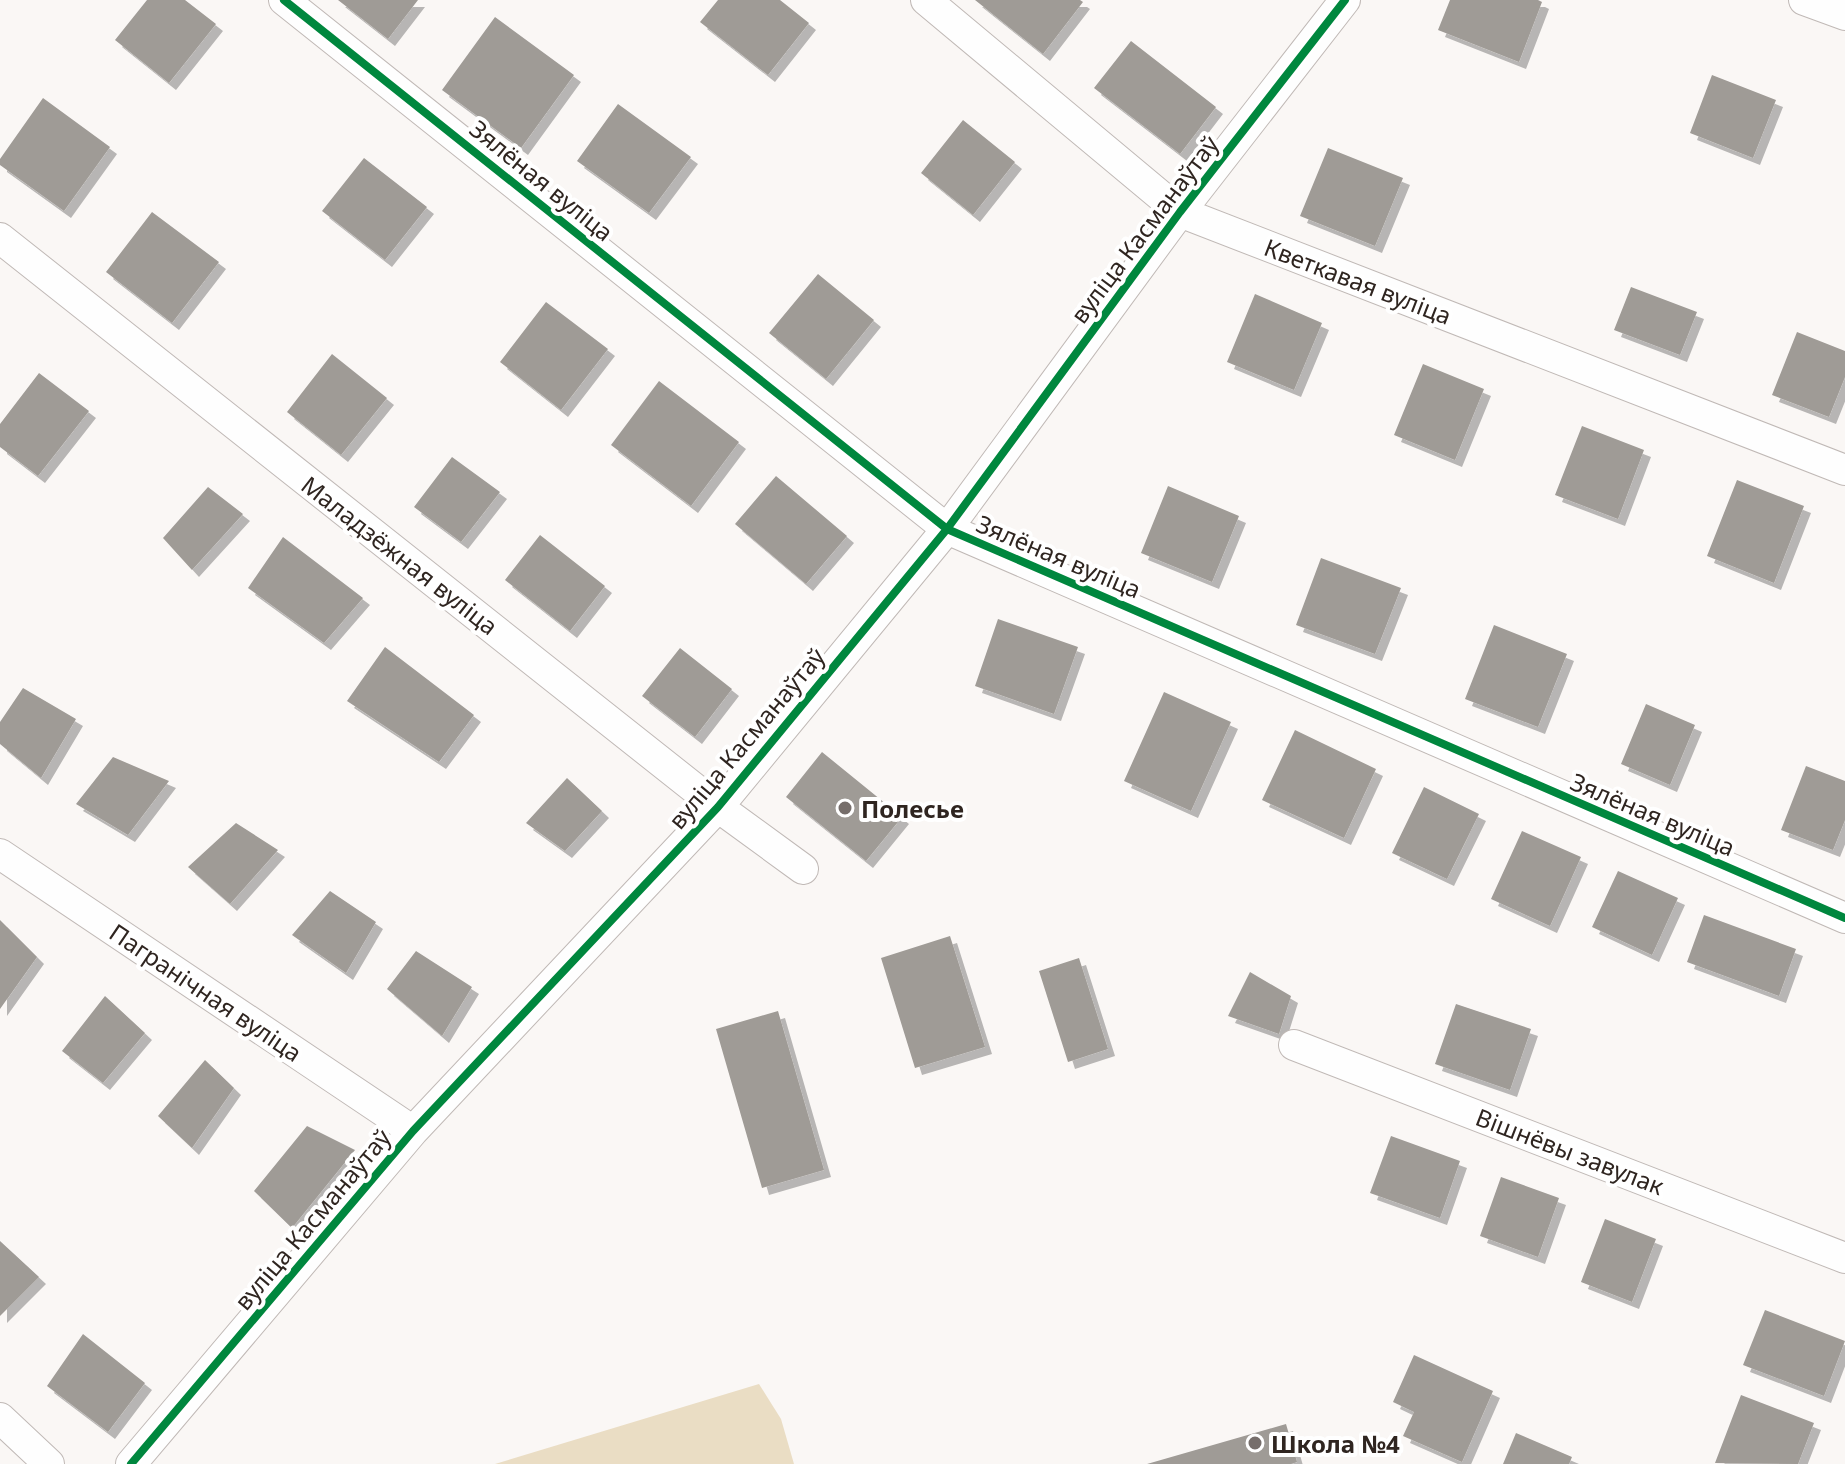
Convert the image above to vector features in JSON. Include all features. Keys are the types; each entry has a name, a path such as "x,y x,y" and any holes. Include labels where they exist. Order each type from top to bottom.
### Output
{"street":[{"name":"Зялёная вуліца","path":"284,0 947,529 1845,918"},
{"name":"Кветкавая вуліца","path":"926,0 1180,212 1845,470"},
{"name":"вуліца Касманаўтаў","path":"131,1464 413,1131 718,807 947,529 1180,212 1345,0"},
{"path":"1804,0 1845,15"},
{"name":"Маладзёжная вуліца","path":"0,238 718,807 803,869"},
{"name":"Пагранічная вуліца","path":"0,854 413,1131"},
{"name":"Вішнёвы завулак","path":"1294,1045 1845,1258"},
{"path":"0,1418 49,1464"}],"shaded area":[{"path":"759,1384 781,1419 794,1464 495,1464"}],"building":[{"path":"147,0 185,0 216,24 169,83 115,40"},
{"path":"338,0 418,0 388,39"},
{"path":"718,0 780,0 809,23 768,75 700,22"},
{"path":"975,0 1080,0 1083,2 1043,54"},
{"path":"1450,0 1542,2 1519,62 1438,30"},
{"path":"495,17 574,75 521,148 442,90"},
{"path":"1131,41 1216,107 1180,154 1094,88"},
{"path":"1712,75 1776,100 1753,158 1690,133"},
{"path":"43,98 110,147 64,211 0,165 0,159"},
{"path":"618,104 691,157 649,213 577,161"},
{"path":"963,120 1015,162 973,215 921,173"},
{"path":"1328,148 1403,178 1375,246 1300,216"},
{"path":"364,158 427,207 385,260 322,211"},
{"path":"152,212 219,262 172,323 106,272"},
{"path":"818,274 874,320 826,379 769,333"},
{"path":"1631,287 1697,312 1680,355 1614,330"},
{"path":"1255,294 1322,323 1294,390 1227,362"},
{"path":"546,302 608,349 561,410 500,362"},
{"path":"1797,332 1845,351 1845,377 1829,417 1772,395"},
{"path":"332,354 387,398 341,455 287,412"},
{"path":"1423,364 1484,389 1455,460 1394,435"},
{"path":"39,373 89,411 38,476 0,447 0,424"},
{"path":"659,381 739,442 691,506 611,445"},
{"path":"1582,426 1644,450 1618,519 1555,495"},
{"path":"452,457 500,492 461,542 414,507"},
{"path":"776,476 847,536 806,584 735,524"},
{"path":"1737,480 1804,506 1774,583 1707,556"},
{"path":"1168,486 1239,516 1212,582 1141,553"},
{"path":"208,487 243,514 192,570 163,538"},
{"path":"540,535 605,586 570,631 505,580"},
{"path":"283,537 363,598 324,643 248,588"},
{"path":"1321,558 1401,588 1375,654 1296,625"},
{"path":"998,619 1078,647 1054,714 975,686"},
{"path":"1494,625 1567,654 1538,727 1465,699"},
{"path":"385,647 474,715 439,762 347,701"},
{"path":"680,648 732,689 695,737 642,696"},
{"path":"23,688 76,719 41,778 0,744 0,722"},
{"path":"1164,692 1231,722 1191,811 1124,781"},
{"path":"1646,704 1695,725 1670,785 1621,764"},
{"path":"1295,730 1376,769 1344,838 1262,800"},
{"path":"822,752 902,817 866,861 786,797"},
{"path":"113,757 169,781 128,835 76,804"},
{"path":"1806,766 1845,781 1845,820 1833,850 1781,830"},
{"path":"567,778 602,811 565,851 526,823"},
{"path":"1424,787 1479,814 1447,879 1392,853"},
{"path":"236,823 278,850 230,904 188,867"},
{"path":"1522,831 1581,857 1550,926 1491,899"},
{"path":"1618,871 1678,898 1652,955 1592,927"},
{"path":"330,891 376,922 346,973 292,935"},
{"path":"1704,915 1796,949 1779,996 1687,962"},
{"path":"0,920 37,957 0,1009"},
{"path":"950,936 985,1047 915,1068 881,958"},
{"path":"416,951 472,987 442,1036 387,989"},
{"path":"1079,958 1108,1049 1068,1062 1039,971"},
{"path":"1250,972 1291,996 1279,1034 1228,1016"},
{"path":"105,996 145,1033 103,1083 62,1051"},
{"path":"1456,1004 1531,1029 1510,1090 1435,1064"},
{"path":"778,1011 824,1170 762,1188 716,1029"},
{"path":"205,1060 234,1088 192,1148 158,1116"},
{"path":"307,1126 355,1150 292,1228 254,1191"},
{"path":"1391,1136 1460,1161 1440,1218 1370,1193"},
{"path":"1501,1177 1559,1198 1538,1257 1480,1236"},
{"path":"1605,1219 1656,1239 1632,1302 1581,1282"},
{"path":"0,1241 39,1277 0,1316"},
{"path":"1765,1310 1845,1341 1824,1396 1743,1365"},
{"path":"83,1334 145,1383 108,1432 47,1386"},
{"path":"1414,1355 1493,1391 1462,1462 1403,1436 1414,1412 1393,1402"},
{"path":"1741,1395 1814,1423 1798,1464 1715,1463"},
{"name":"Школа №4","path":"1286,1424 1297,1462 1291,1464 1147,1464"},
{"path":"1516,1433 1572,1457 1569,1464 1503,1464"}],"cycle path":[{"path":"284,0 947,529 1845,918"},
{"path":"131,1464 413,1131 718,807 947,529 1180,212 1345,0"}],"place":[{"name":"Полесье","path":"845,808"},
{"name":"Школа №4","path":"1255,1443"}]}
